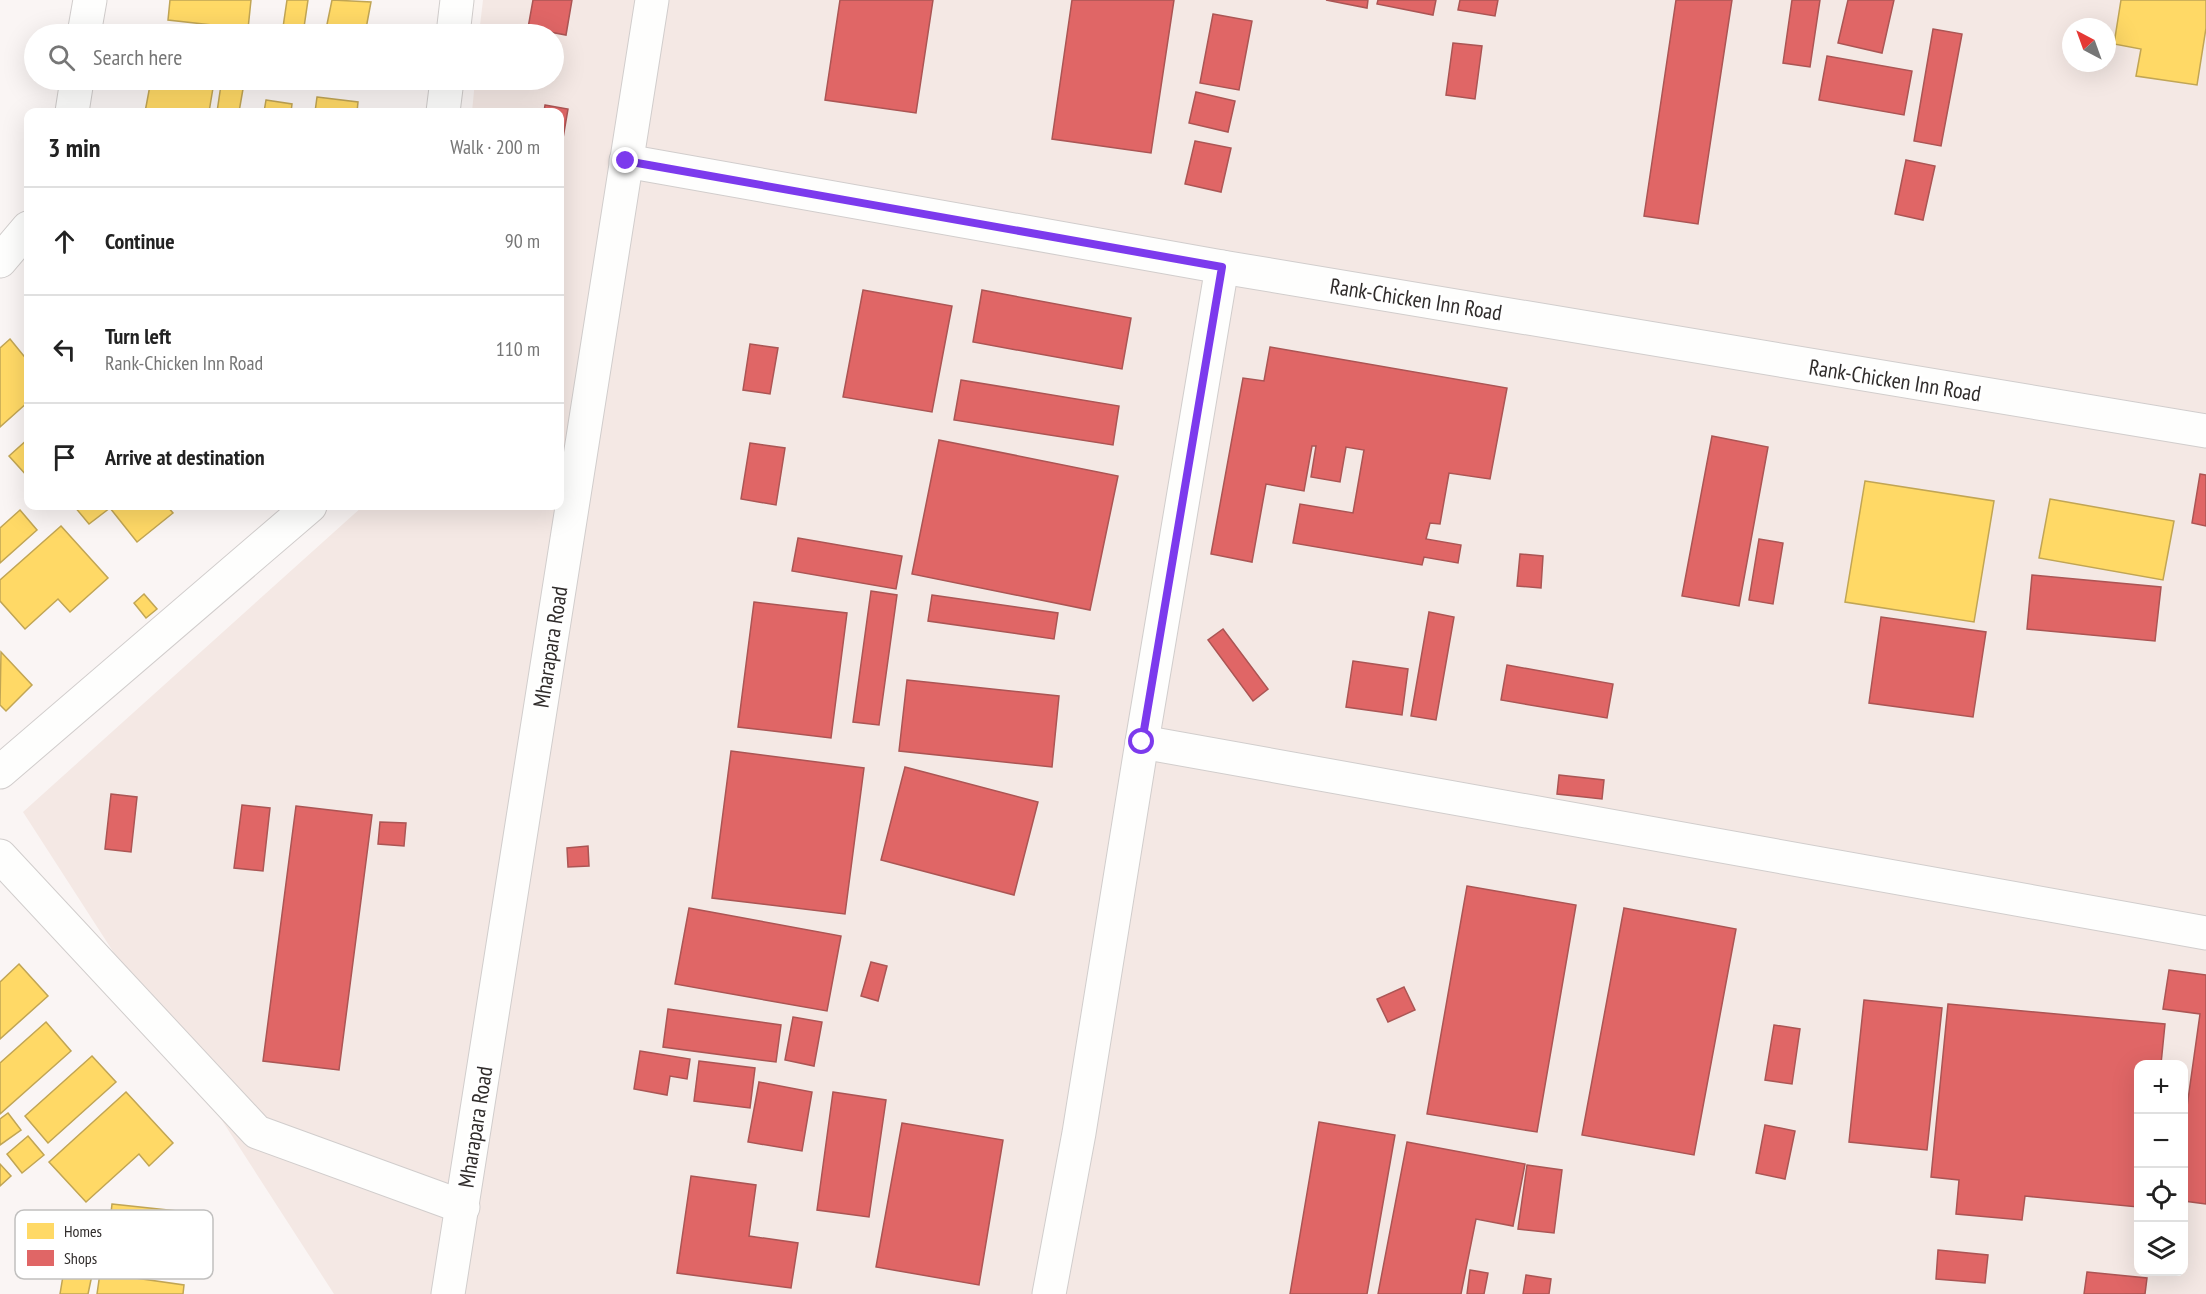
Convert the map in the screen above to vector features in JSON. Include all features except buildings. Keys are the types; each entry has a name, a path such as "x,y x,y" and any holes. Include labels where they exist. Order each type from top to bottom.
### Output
{"street":[{"path":"86,24 90,0"},
{"path":"454,24 457,0"},
{"name":"Mharapara Road","path":"448,1294 652,0"},
{"path":"73,108 75,90"},
{"path":"444,108 446,90"},
{"name":"Rank-Chicken Inn Road","path":"626,161 1222,267 2206,432"},
{"path":"0,261 24,233"},
{"path":"1049,1294 1079,1133 1222,267"},
{"path":"0,772 305,510"},
{"path":"1142,742 2206,933"},
{"path":"0,856 257,1132 463,1207"}],"shaded area":[{"path":"483,0 2206,0 2206,1294 334,1294 23,812 359,510 564,510 564,108 472,108 474,90 564,90 564,24 480,24"}],"route":[{"path":"626,161 1222,267 1142,742"}]}
